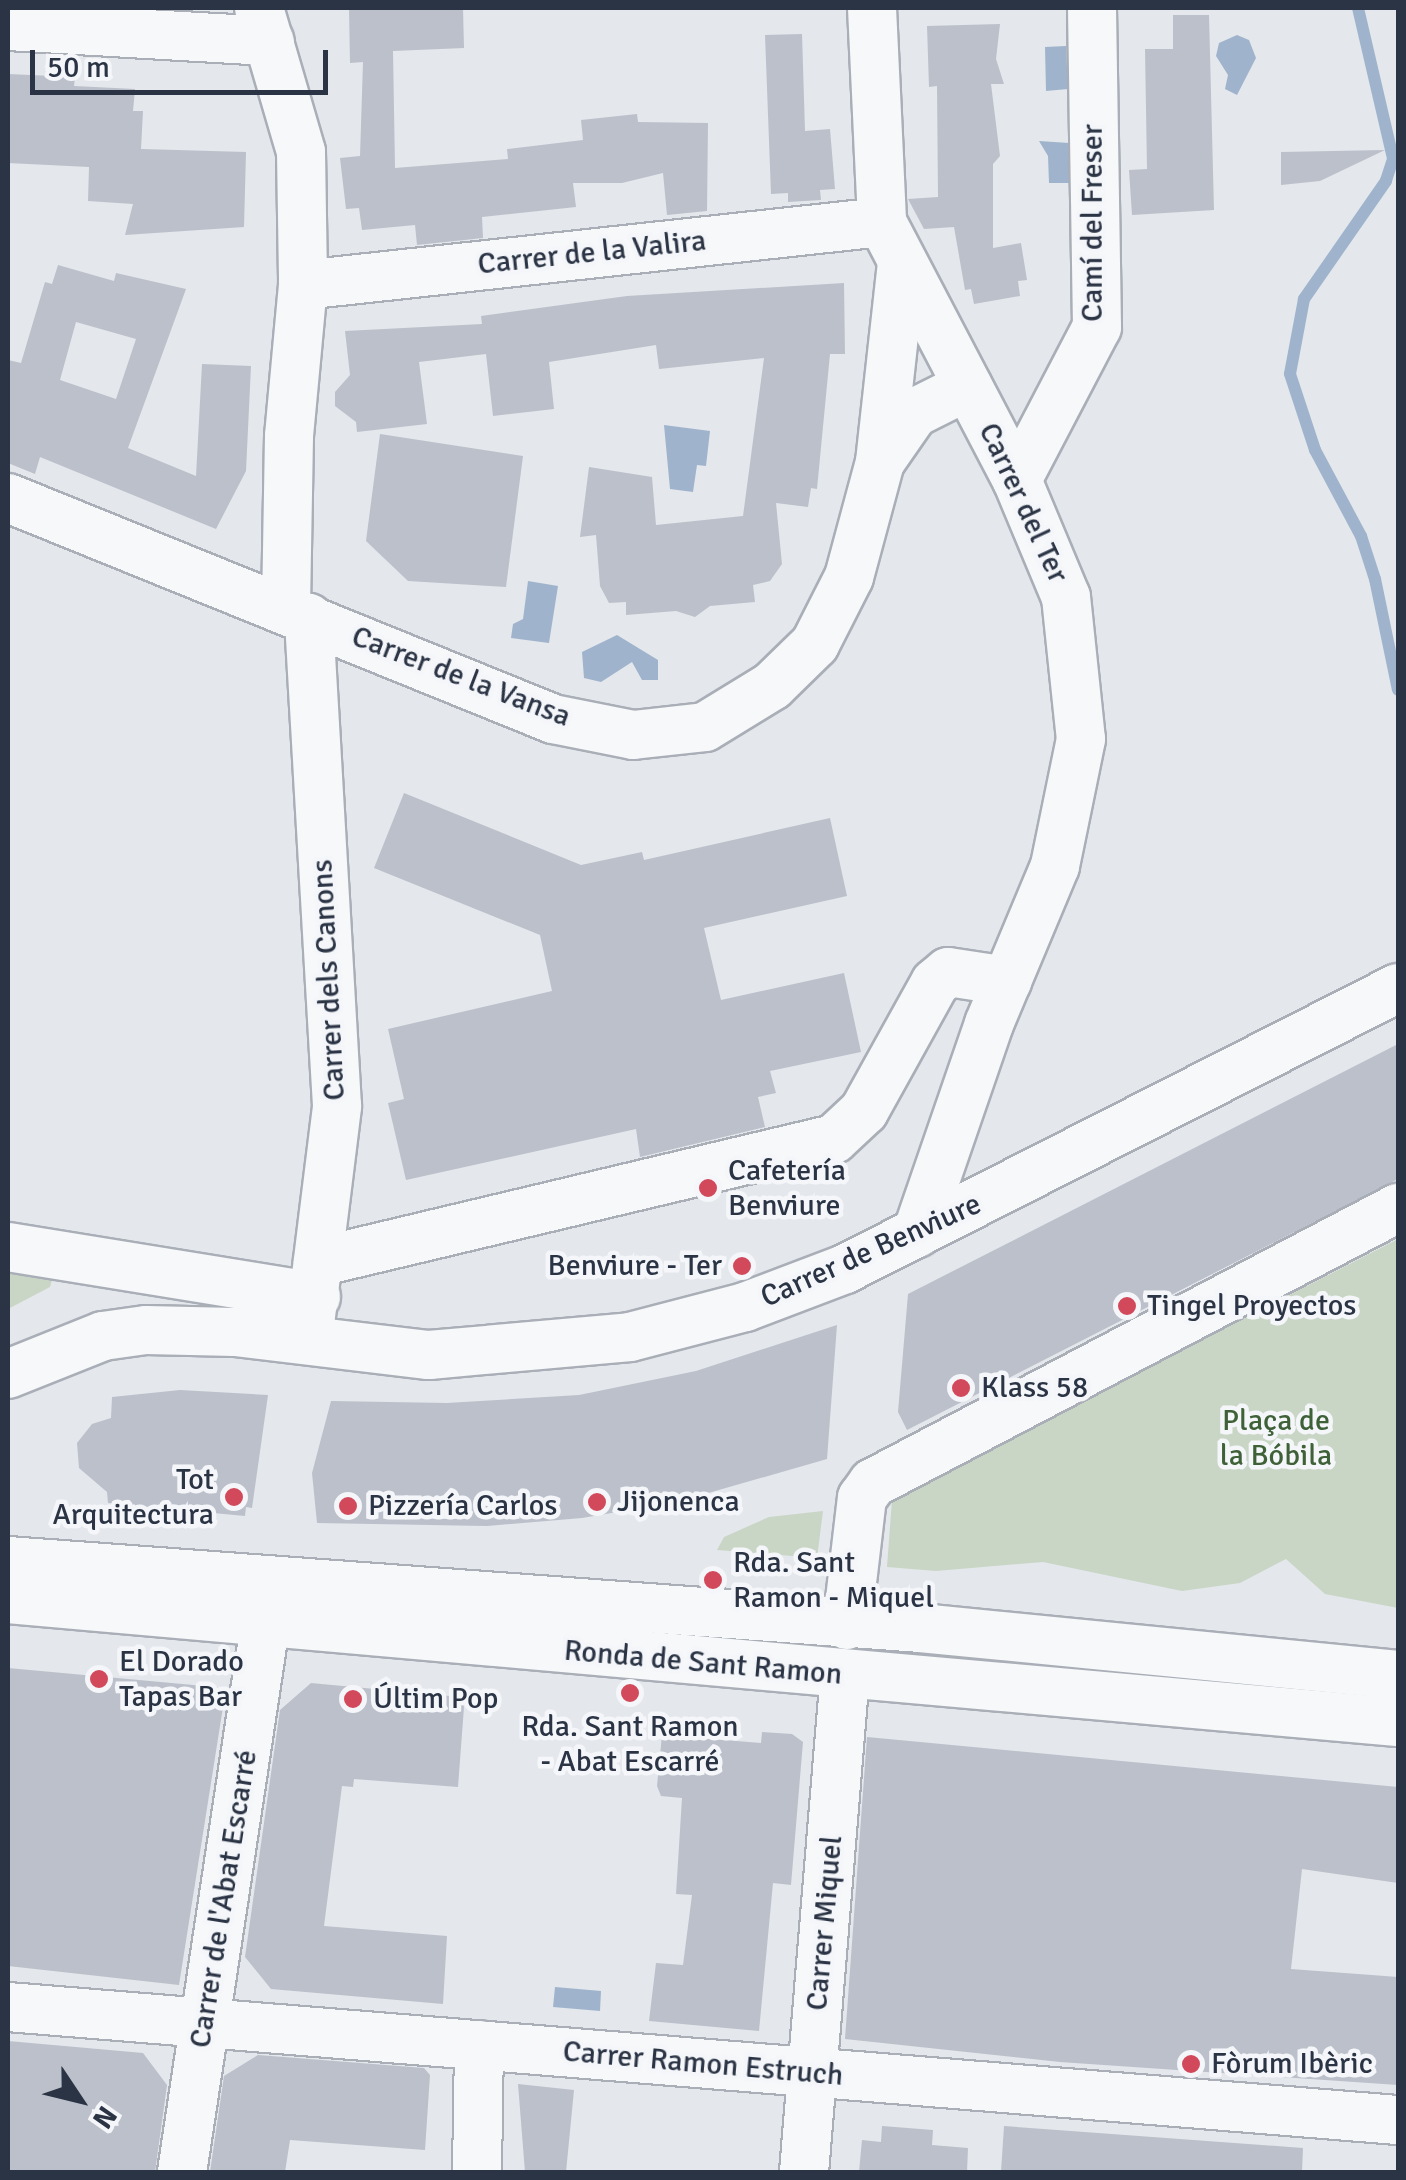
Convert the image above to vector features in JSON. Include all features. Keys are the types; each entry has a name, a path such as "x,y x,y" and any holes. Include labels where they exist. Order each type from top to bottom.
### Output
{"street":[{"name":"Carrer del Ter","path":"872,8 892,243 1017,480 1066,596 1081,739 1055,866 1007,980 917,1234"},
{"name":"Camí del Freser","path":"1017,480 1097,326 1092,8"},
{"path":"8,26 265,24"},
{"name":"Carrer dels Canons","path":"265,24 302,152 303,285 289,436 298,613 338,1106 314,1300"},
{"name":"Carrer de la Valira","path":"303,285 892,243"},
{"name":"Carrer de la Vansa","path":"8,498 554,719 633,735 704,728 772,686 815,644 849,576 880,462 892,243"},
{"path":"880,462 914,413 968,386"},
{"path":"8,1247 314,1300 640,1185 782,1151 851,1128 925,997 948,972 1007,980"},
{"name":"Carrer de Benviure","path":"8,1374 103,1336 314,1300 429,1355 630,1336 791,1292 917,1234 1398,988"},
{"path":"847,1626 862,1498 873,1483 1398,1208"},
{"name":"Ronda de Sant Ramon","path":"8,1560 847,1626 1398,1675"},
{"name":"Ronda de Sant Ramon","path":"8,1600 265,1626 1398,1722"},
{"name":"Carrer de l'Abat Escarré","path":"182,2172 265,1626"},
{"name":"Carrer Miquel","path":"804,2172 845,1674"},
{"name":"Carrer Ramon Estruch","path":"8,2007 1398,2120"},
{"path":"476,2172 479,2045"}],"green space":[{"name":"Plaça de la Bóbila","path":"1398,1239 1398,1608 1325,1594 1286,1559 1240,1583 1182,1591 1043,1562 936,1571 887,1567 892,1500"},
{"path":"8,1264 54,1272 50,1287 8,1309"},
{"path":"823,1511 817,1558 717,1550 724,1537 769,1517"}],"water":[{"path":"1237,35 1249,40 1256,58 1237,95 1225,89 1228,75 1216,56 1219,43"},
{"path":"1066,46 1068,89 1046,91 1045,47"},
{"path":"1039,141 1069,143 1069,183 1049,183 1048,156"},
{"path":"664,425 710,431 706,466 697,465 693,492 670,489"},
{"path":"528,581 558,586 549,643 511,638 513,624 523,619"},
{"path":"617,635 658,660 658,680 642,680 632,662 601,682 584,678 582,652"},
{"path":"555,1987 601,1991 600,2011 553,2007"}],"building":[{"path":"349,8 463,8 464,48 393,51 395,168 508,159 507,149 583,140 581,120 637,114 638,122 708,123 707,211 667,215 663,173 622,183 573,183 576,207 482,217 483,238 417,245 415,225 362,230 359,208 346,209 340,158 360,156 363,62 350,63"},
{"path":"1173,15 1209,15 1214,210 1132,215 1129,170 1147,169 1145,49 1173,49"},
{"path":"1000,24 996,59 1004,84 991,84 1000,156 993,164 993,248 1021,243 1027,280 1018,281 1020,296 974,304 971,289 965,290 954,227 924,229 908,199 938,197 937,86 929,87 927,26"},
{"path":"802,34 805,131 830,129 835,189 820,190 821,200 788,202 788,193 771,194 765,35"},
{"path":"8,74 75,77 74,86 135,89 133,111 143,111 141,149 246,152 244,227 125,235 133,204 88,201 89,167 8,163"},
{"path":"1385,150 1320,181 1281,185 1281,152"},
{"path":"58,265 114,281 116,273 186,289 128,448 196,476 202,364 251,366 246,471 216,529 40,457 35,474 8,463 8,360 21,363 45,282 52,284","holes":["76,322 136,339 116,399 60,380"]},
{"path":"844,283 845,354 830,354 817,489 811,488 808,507 776,503 782,564 770,581 753,585 755,602 710,606 695,617 676,611 626,615 626,602 609,603 600,586 596,535 580,537 589,467 652,477 656,525 743,516 764,358 659,369 656,345 549,362 554,409 493,416 486,354 419,362 427,424 357,432 356,422 335,406 335,392 350,375 345,331 482,324 481,316 627,296"},
{"path":"380,434 523,456 506,587 408,581 366,541"},
{"path":"404,793 581,865 642,852 644,860 830,818 847,896 704,928 721,1000 844,973 861,1052 770,1071 776,1093 758,1097 765,1127 640,1157 636,1129 406,1180 388,1103 404,1099 388,1029 552,991 540,935 374,868"},
{"path":"1398,1044 1398,1179 907,1430 898,1412 908,1294"},
{"path":"837,1325 827,1459 677,1502 582,1518 487,1526 317,1523 312,1473 331,1401 447,1403 579,1395 696,1371"},
{"path":"180,1390 268,1395 252,1508 246,1507 245,1516 108,1503 107,1492 79,1468 77,1443 92,1424 111,1418 112,1397"},
{"path":"8,1668 226,1688 179,1985 8,1966"},
{"path":"311,1683 460,1697 464,1707 458,1787 354,1779 353,1787 342,1786 324,1926 447,1936 443,2004 271,1989 245,1957 280,1710"},
{"path":"762,1732 792,1734 803,1742 791,1885 773,1883 759,2031 649,2021 656,1963 683,1965 692,1895 676,1894 682,1798 661,1796 657,1786 662,1735 761,1743"},
{"path":"867,1737 1398,1787 1398,1883 1302,1869 1291,1969 1398,1977 1398,2085 1060,2062 845,2039"},
{"path":"8,2041 143,2053 167,2085 155,2172 8,2172"},
{"path":"258,2055 424,2068 430,2075 425,2150 290,2140 285,2172 210,2172 224,2076"},
{"path":"518,2084 574,2090 566,2172 525,2172"},
{"path":"882,2126 933,2130 932,2145 968,2148 967,2172 859,2172 862,2140 881,2142"},
{"path":"1004,2126 1303,2148 1302,2172 1001,2172"}],"waterway":[{"path":"1358,8 1393,159 1386,181 1304,299 1290,374 1315,450 1361,536 1375,579 1398,690"}],"place":[{"name":"Cafetería Benviure","path":"708,1188"},
{"name":"Benviure - Ter","path":"742,1266"},
{"name":"Tingel Proyectos","path":"1127,1306"},
{"name":"Klass 58","path":"961,1388"},
{"name":"Tot Arquitectura","path":"234,1497"},
{"name":"Jijonenca","path":"597,1502"},
{"name":"Pizzería Carlos","path":"348,1506"},
{"name":"Rda. Sant Ramon - Miquel","path":"713,1580"},
{"name":"El Dorado Tapas Bar","path":"99,1679"},
{"name":"Rda. Sant Ramon - Abat Escarré","path":"630,1693"},
{"name":"Últim Pop","path":"353,1699"},
{"name":"Fòrum Ibèric","path":"1191,2064"}]}
